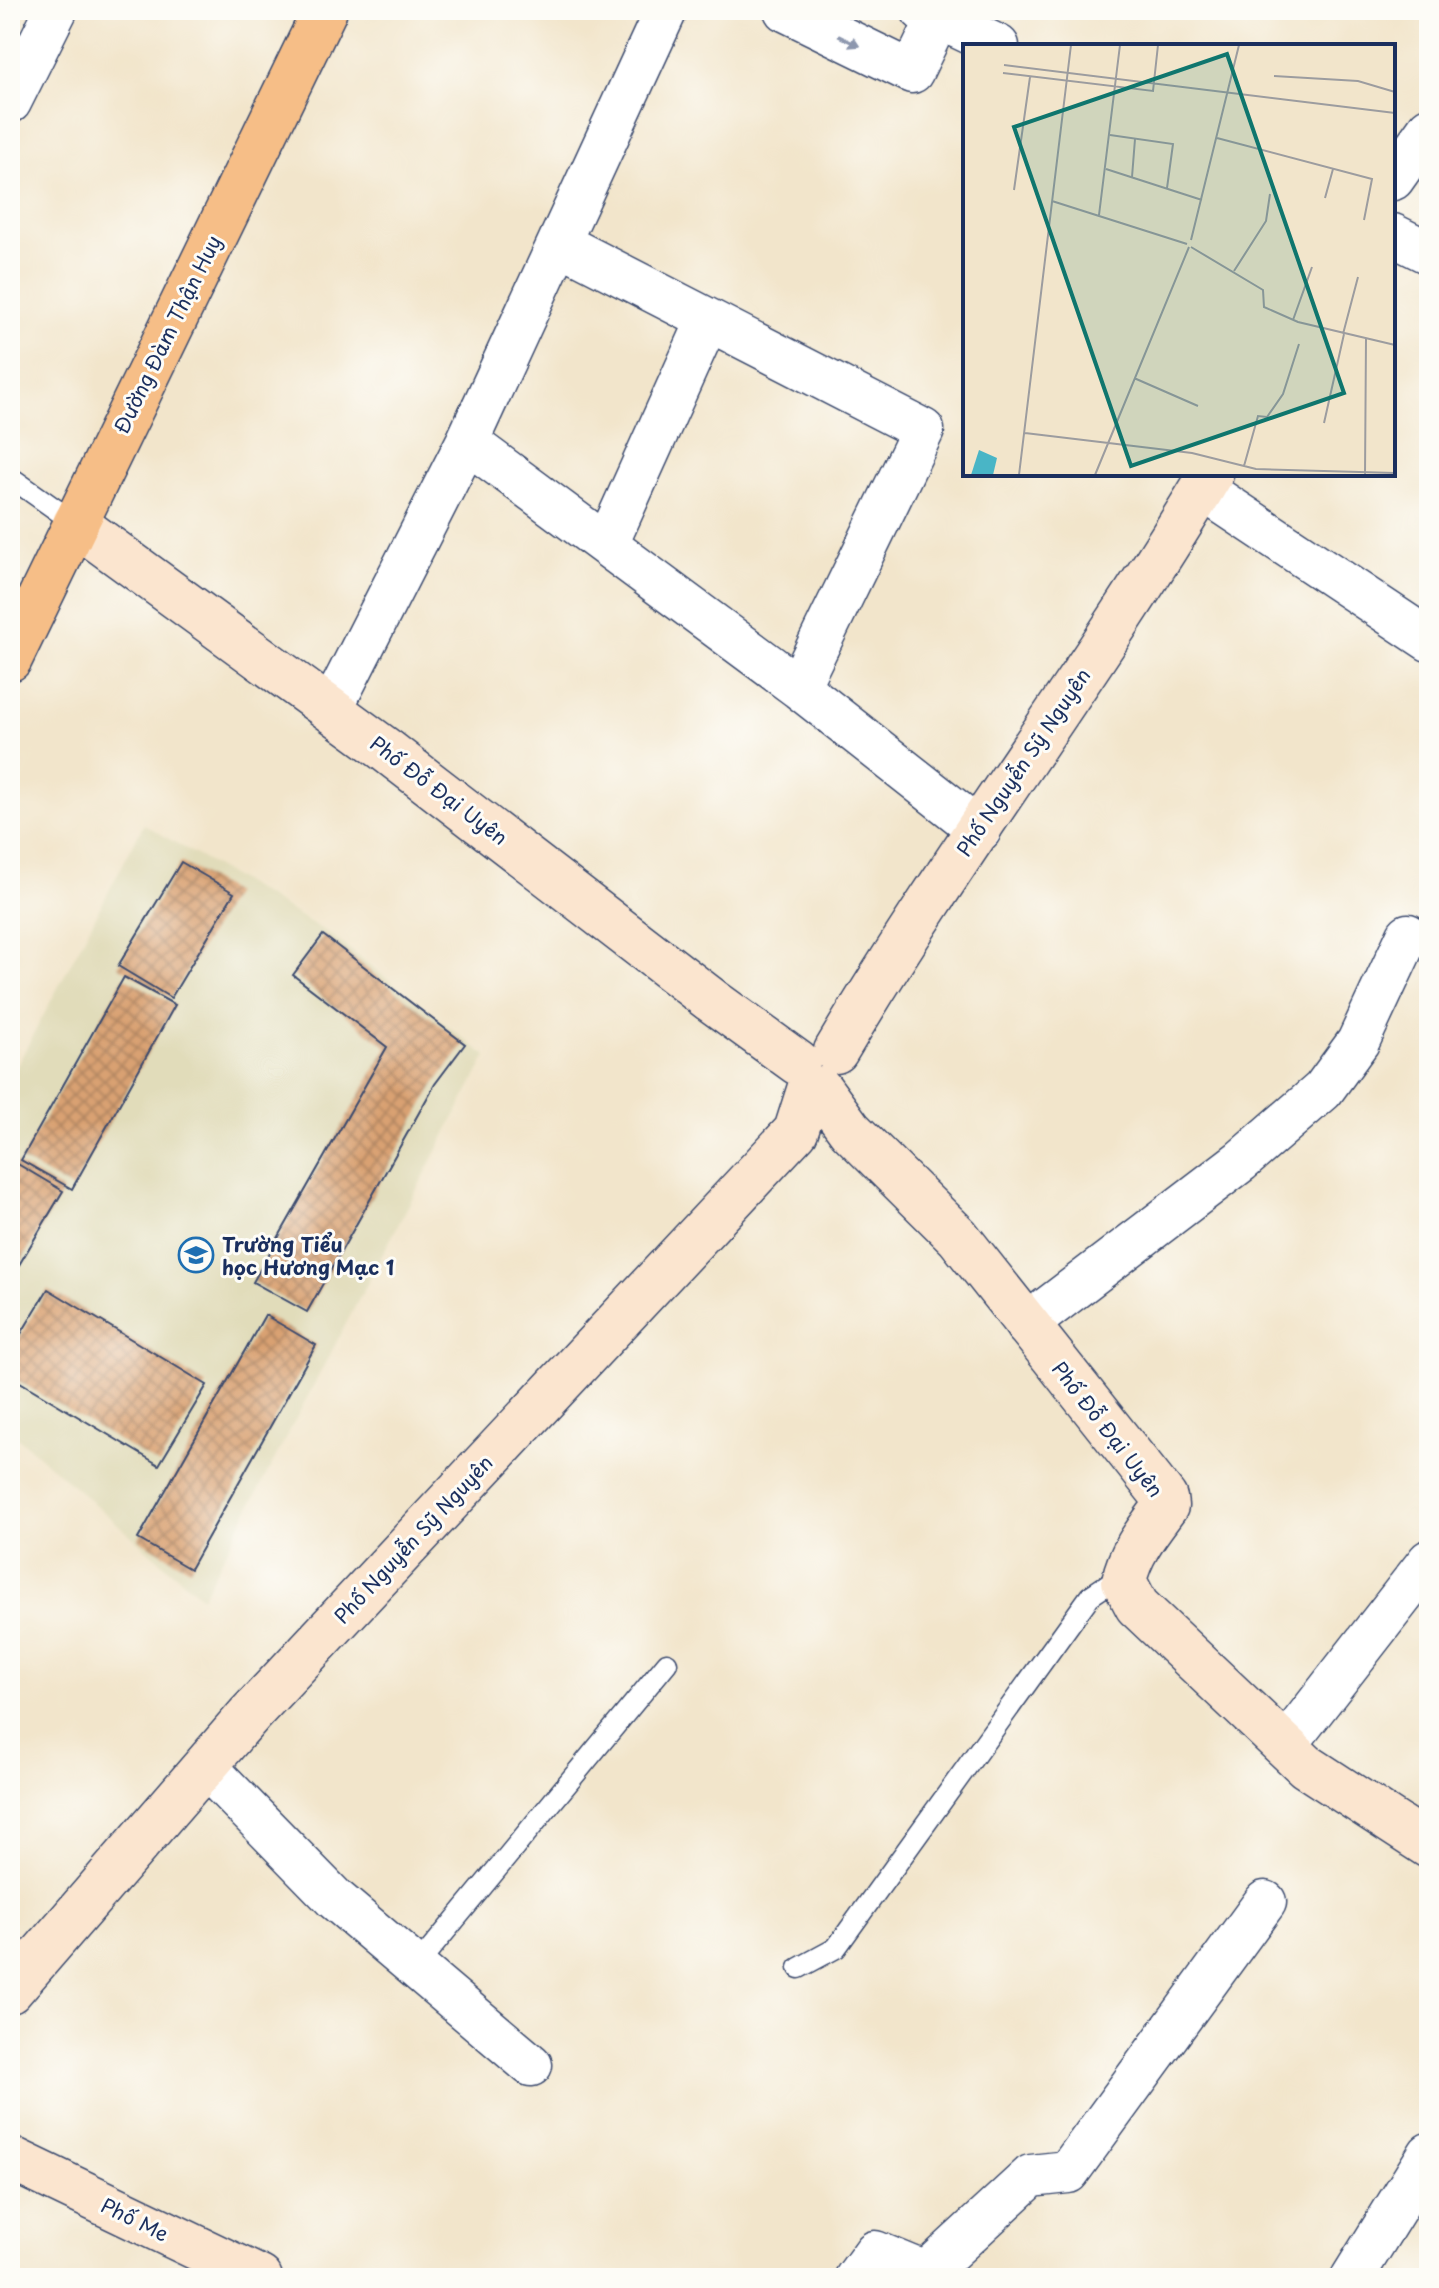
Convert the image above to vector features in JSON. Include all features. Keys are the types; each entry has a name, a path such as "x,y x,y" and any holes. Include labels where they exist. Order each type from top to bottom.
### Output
{"main road":[{"name":"Đường Đàm Thận Huy","path":"10,659 325,10"}],"street":[{"path":"10,102 56,10"},
{"path":"331,709 467,442 561,244 666,10"},
{"path":"785,10 912,72 934,12 994,44"},
{"path":"1395,176 1429,128"},
{"path":"1395,236 1429,253"},
{"path":"561,244 923,430 798,687"},
{"path":"607,544 708,320"},
{"path":"467,442 798,687 980,830"},
{"path":"1207,482 1429,640"},
{"name":"Phố Nguyễn Sỹ Nguyên","path":"10,1991 205,1766 796,1131 816,1073 924,908 980,830 1207,482"},
{"name":"Phố Đỗ Đại Uyên","path":"75,523 331,709 711,1000 816,1073 850,1130 909,1185 958,1237 1165,1498 1166,1506 1144,1536 1126,1572"},
{"path":"1026,1325 1241,1161 1323,1090 1358,1042 1408,935"},
{"path":"1285,1746 1429,1561"},
{"path":"1126,1572 1124,1581 1137,1606 1306,1766 1429,1846"},
{"path":"205,1766 334,1898 531,2065"},
{"path":"856,2278 875,2252 926,2273 1031,2176 1068,2172 1265,1902"},
{"path":"1352,2278 1429,2154"},
{"name":"Phố Me","path":"10,2158 260,2278"}],"lane":[{"path":"10,477 75,523"},
{"path":"799,1968 836,1948 1090,1596 1126,1572"},
{"path":"416,1967 667,1663"}],"shaded area":[{"name":"Trường Tiểu học Hương Mạc 1","path":"144,824 328,933 487,1056 202,1597 10,1431 10,1079"}],"building":[{"path":"181,862 234,893 171,998 118,966"},
{"path":"323,935 465,1044 435,1084 307,1312 253,1282 387,1047 293,975"},
{"path":"124,977 175,1005 72,1189 21,1160"},
{"path":"16,1163 63,1191 10,1280 10,1174"},
{"path":"48,1289 207,1385 159,1465 10,1376 10,1352"},
{"path":"265,1315 316,1345 190,1569 138,1539"}],"place":[{"name":"Trường Tiểu học Hương Mạc 1","path":"196,1255"}]}
